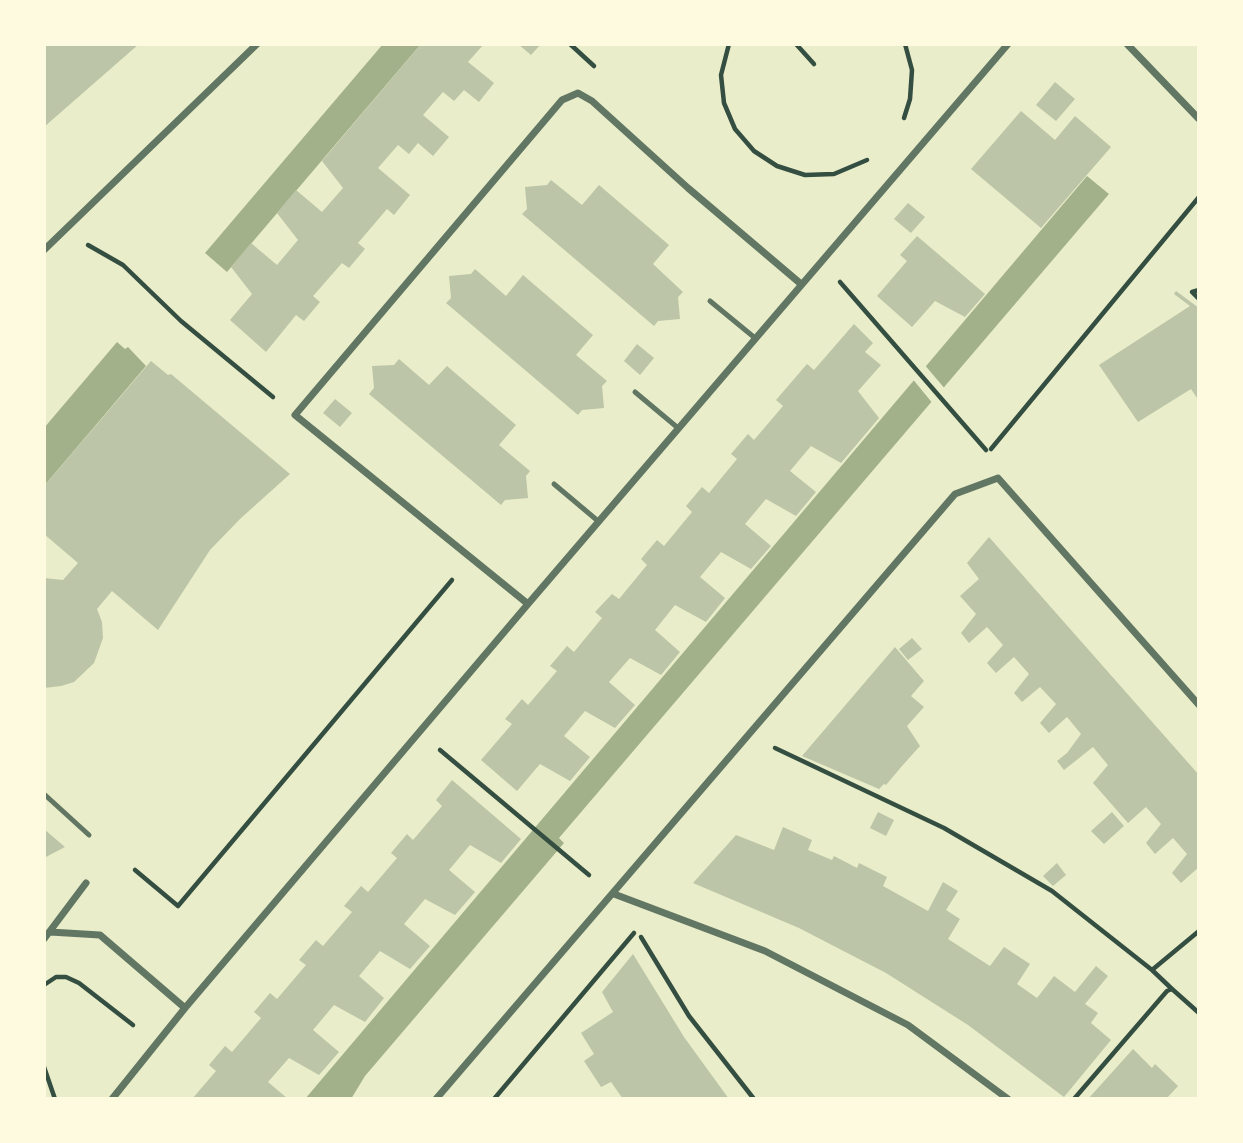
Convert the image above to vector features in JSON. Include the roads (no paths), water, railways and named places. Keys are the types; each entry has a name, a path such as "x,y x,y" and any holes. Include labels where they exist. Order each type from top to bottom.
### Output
{"street":[{"path":"44,250 257,44"},
{"path":"112,1099 185,1008 598,521 1008,44"},
{"path":"1126,44 1199,119"},
{"path":"528,604 295,415 562,100 578,93 592,101 688,188 801,284"},
{"path":"436,1099 956,494 999,478 1199,705"},
{"path":"44,939 86,883"},
{"path":"614,894 765,951 896,1018 1008,1099"},
{"path":"50,932 100,935 185,1008"}],"lane":[{"path":"710,300 755,338"},
{"path":"635,392 678,428"},
{"path":"554,484 598,521"},
{"path":"44,794 89,835"}]}
